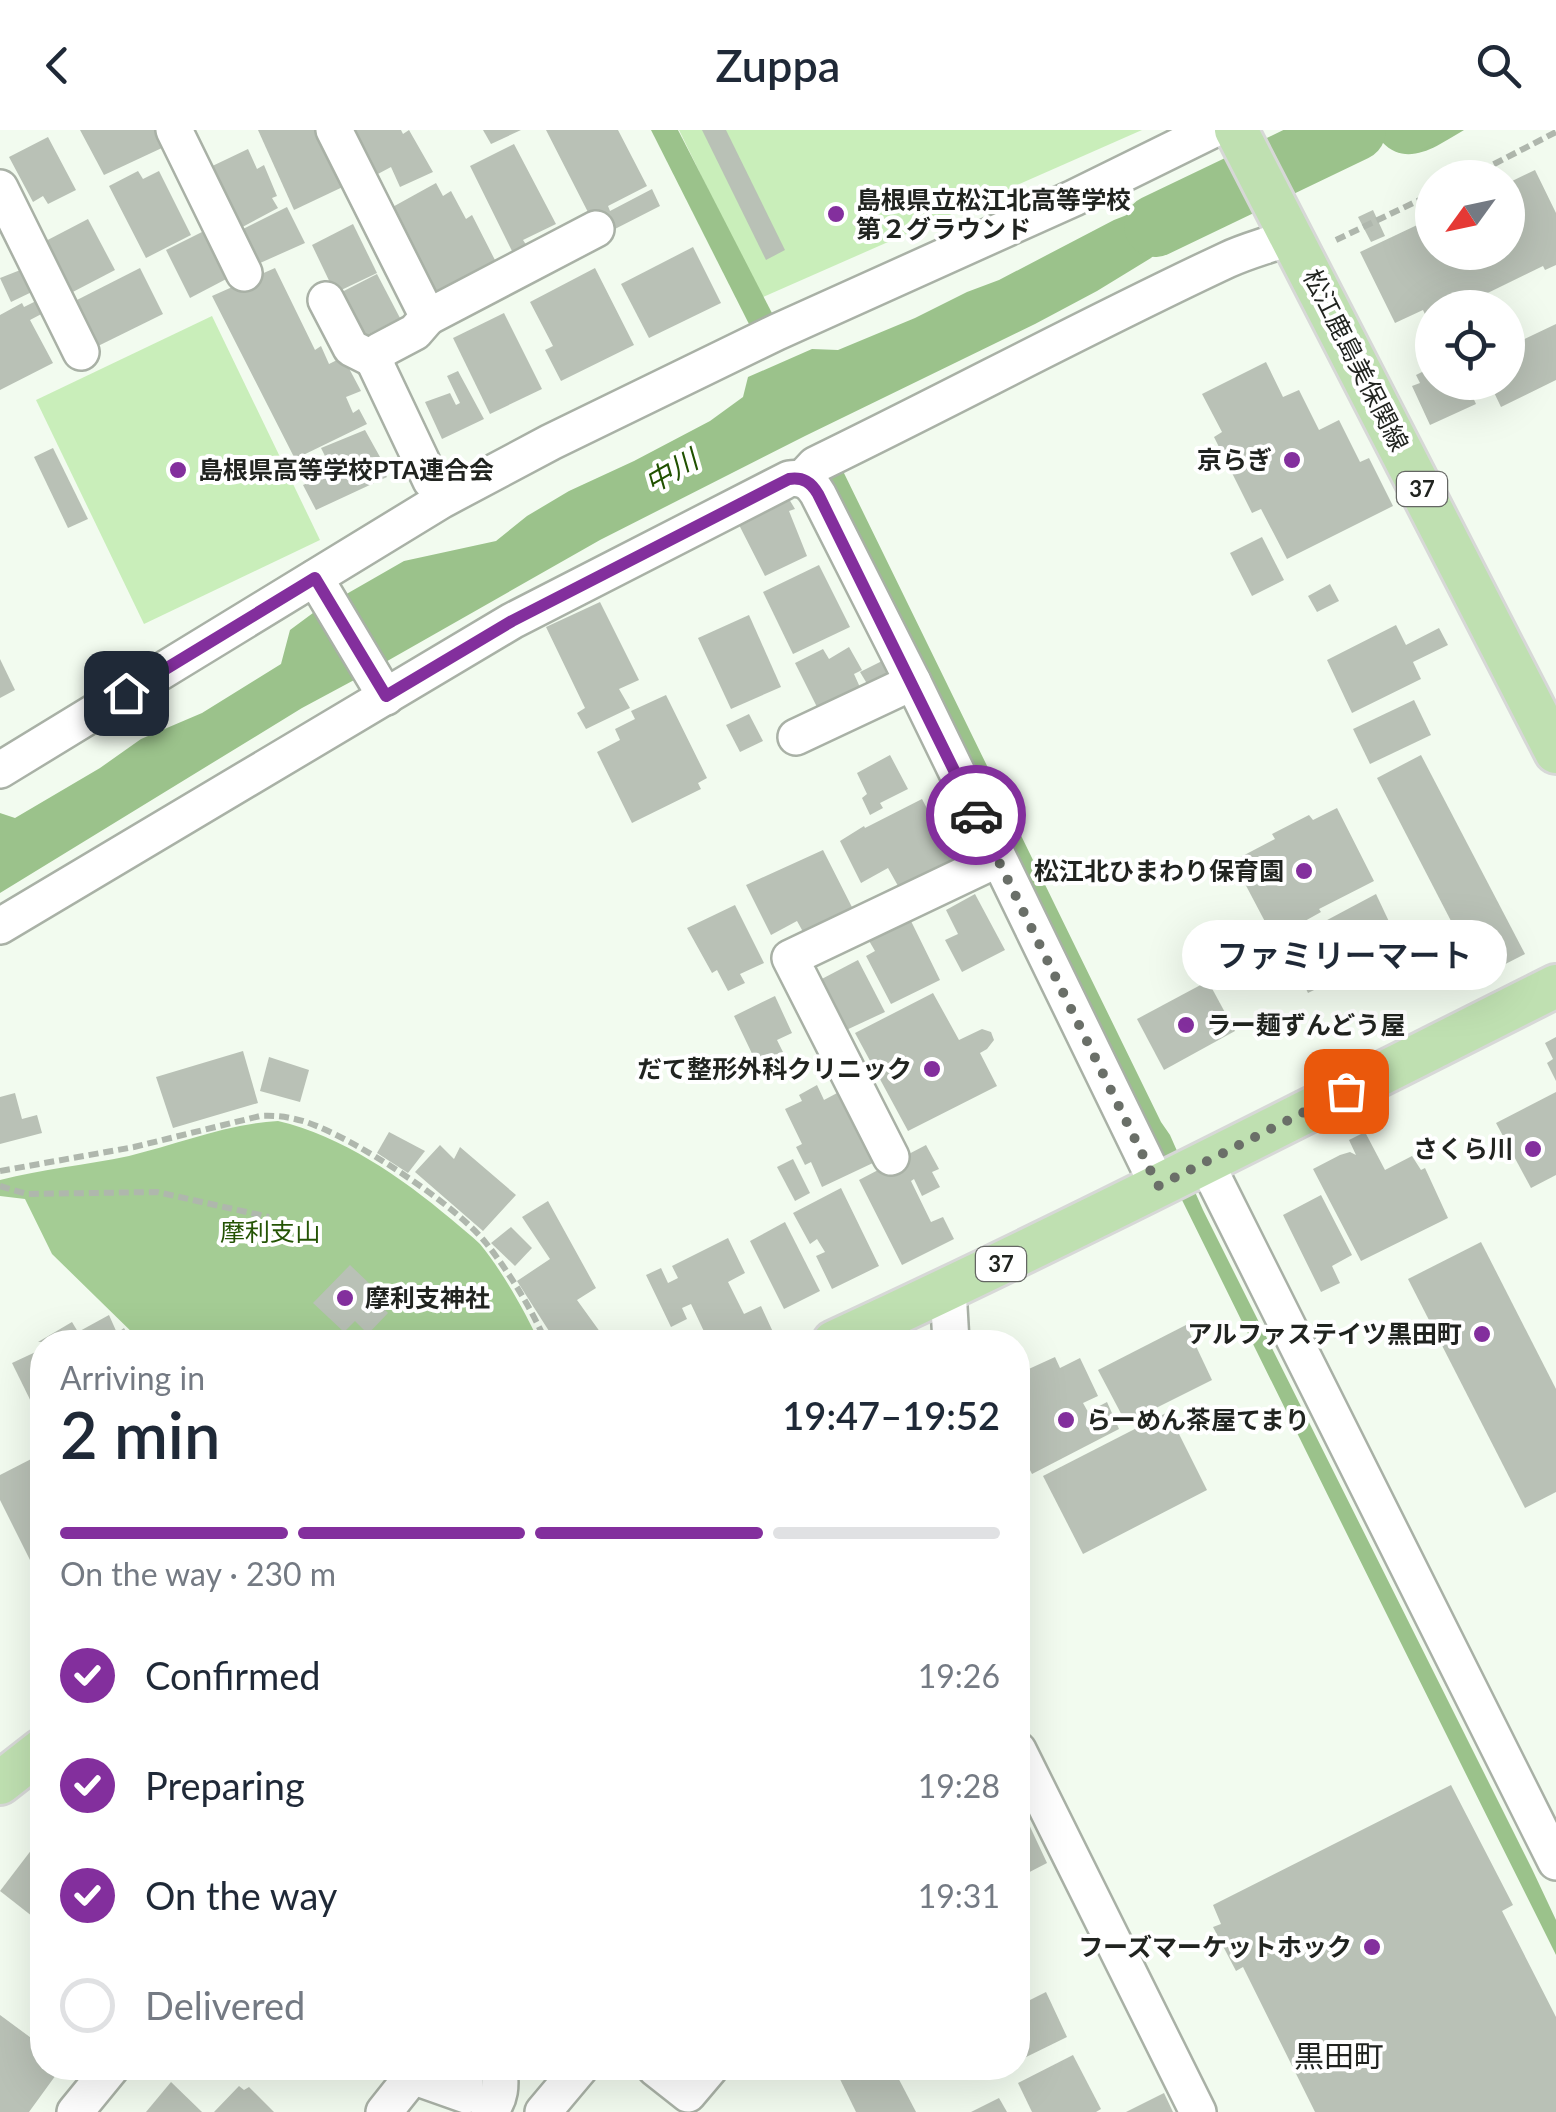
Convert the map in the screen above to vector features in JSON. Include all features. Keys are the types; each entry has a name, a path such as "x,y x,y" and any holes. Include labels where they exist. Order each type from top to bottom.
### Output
{"main road":[{"name":"松江鹿島美保関線","path":"1236,130 1556,752"},
{"name":"37","path":"860,1330 948,1290 1556,986"},
{"path":"0,1783 30,1759"}],"street":[{"path":"174,130 244,273"},
{"path":"334,130 428,317"},
{"path":"0,770 318,583 442,500 535,450 777,332 1091,190 1212,130"},
{"path":"0,188 81,352"},
{"path":"431,481 376,365 379,351 415,332 428,317 596,229"},
{"path":"0,926 382,690 512,621 1218,264 1294,240"},
{"path":"326,300 350,348 377,361"},
{"path":"818,466 814,486 998,859 1182,1174 1556,1862"},
{"path":"318,583 382,690"},
{"path":"796,736 912,682"},
{"path":"891,1157 790,958 998,859"},
{"path":"948,1290 950,1330"},
{"path":"1030,1774 1198,2112"},
{"path":"75,2112 101,2080"},
{"path":"391,2109 410,2080"},
{"path":"433,2080 466,2095 465,2080"},
{"path":"489,2112 496,2104 500,2080"},
{"path":"543,2112 570,2080"}],"path":[{"path":"1501,160 1556,132"},
{"path":"1294,240 1415,200"},
{"path":"0,1171 134,1147 260,1116 280,1115 310,1123 424,1188 484,1240 539,1330"},
{"path":"0,1186 27,1194 158,1192 268,1217"}],"shaded area":[{"name":"島根県立松江北高等学校 第２グラウンド","path":"679,130 1142,130 761,298"},
{"name":"島根県高等学校PTA連合会","path":"212,316 320,540 144,624 36,400"}],"green space":[{"name":"摩利支山","path":"278,1121 325,1137 412,1188 480,1244 533,1330 130,1330 52,1254 25,1199 0,1196 0,1180 129,1156"}],"water":[{"path":"651,130 678,130 774,317 751,328"},
{"path":"1312,130 1464,130 1433,148 1413,154 1402,154 1382,142 1309,177 1290,141"},
{"path":"1225,171 1243,207 1163,247 1097,291 1035,324 600,540 382,664 343,596 404,561 496,541 527,516 569,491 710,421 743,397 748,377 812,349 838,350 915,318 999,280 1114,220 1189,193"},
{"path":"817,461 842,469 1170,1135 1203,1210 1532,1869 1556,1920 1556,1955 1371,1582"},
{"path":"317,610 356,679 0,893 0,813 15,818 141,739 202,713 281,664 290,630"}],"building":[{"path":"80,130 155,130 164,147 104,175"},
{"path":"258,130 322,130 349,184 294,210"},
{"path":"352,130 401,130 403,134 409,130 433,172 400,187 391,167 376,175"},
{"path":"483,130 521,130 491,144"},
{"path":"546,130 618,130 647,186 608,206 610,211 652,189 660,206 611,231 592,220"},
{"path":"702,130 726,130 785,250 766,260"},
{"path":"48,137 76,190 48,204 43,196 33,202 9,157"},
{"path":"514,144 556,224 523,240 527,246 512,251 470,166"},
{"path":"248,149 257,169 264,165 278,208 235,231 204,170"},
{"path":"1535,170 1556,213 1556,265 1545,270 1543,266 1494,290 1415,290 1415,314 1395,323 1360,252 1415,226 1415,270 1525,270 1525,175"},
{"path":"138,171 143,179 159,171 191,235 146,258 109,186"},
{"path":"436,183 443,196 451,191 466,219 472,215 497,264 444,292 431,289 389,209"},
{"path":"287,207 305,243 251,267 237,232"},
{"path":"1373,210 1385,236 1371,242 1358,217"},
{"path":"88,219 115,270 67,295 40,244"},
{"path":"353,224 377,273 335,293 312,245"},
{"path":"210,228 232,276 190,298 166,250"},
{"path":"693,247 721,303 649,338 621,284"},
{"path":"28,267 38,289 11,302 0,278"},
{"path":"140,268 163,314 94,348 73,302"},
{"path":"275,268 315,350 321,346 329,364 343,357 361,391 346,397 353,413 359,409 367,424 295,459 212,296"},
{"path":"595,268 634,345 561,381 545,350 553,346 530,302"},
{"path":"377,274 400,318 357,340 334,296"},
{"path":"42,298 49,310 30,320 53,363 0,390 0,315"},
{"path":"504,313 542,389 490,414 453,338"},
{"path":"1556,324 1556,380 1525,395 1525,339"},
{"name":"京らぎ","path":"1266,362 1283,397 1299,390 1319,430 1339,420 1360,462 1369,458 1393,506 1287,559 1261,509 1252,513 1214,437 1222,432 1202,394"},
{"path":"458,371 484,419 442,439 425,402 450,393 456,405 460,403 447,376"},
{"path":"1418,400 1474,400 1476,404 1430,425"},
{"path":"365,430 387,477 316,510 303,485 310,482 306,478 333,472 321,448"},
{"path":"53,448 88,519 68,528 34,457"},
{"path":"786,494 795,509 789,511 807,556 765,576 736,519"},
{"path":"1262,537 1284,580 1252,596 1230,553"},
{"path":"819,565 850,627 793,654 763,592"},
{"path":"1330,584 1339,601 1317,612 1308,596"},
{"path":"600,602 639,680 619,689 630,708 586,729 577,713 585,708 546,627"},
{"path":"749,615 781,687 731,709 698,638"},
{"path":"1396,625 1406,645 1439,628 1448,645 1413,662 1421,679 1352,713 1327,660"},
{"path":"849,647 862,670 854,674 863,694 821,715 795,663 823,649 829,659"},
{"path":"0,659 15,690 0,698"},
{"path":"882,661 892,682 872,692 860,672"},
{"path":"666,695 707,778 698,783 701,789 632,823 597,752 620,740 615,729 635,719 631,711"},
{"path":"1414,700 1431,735 1370,764 1353,729"},
{"path":"749,714 763,741 740,752 726,725"},
{"path":"890,755 908,789 880,803 883,808 870,815 862,798 867,794 857,773"},
{"path":"1421,755 1525,954 1480,977 1377,778"},
{"path":"922,799 958,867 902,893 888,868 861,883 840,841"},
{"name":"松江北ひまわり保育園","path":"1337,808 1374,881 1319,909 1321,912 1296,926 1293,922 1271,933 1233,861 1309,815 1313,820"},
{"path":"823,850 856,915 807,939 797,921 771,935 746,885"},
{"path":"975,894 1005,950 962,972 945,940 958,934 946,910"},
{"path":"1376,894 1401,947 1308,993 1284,943"},
{"path":"735,905 764,963 740,974 745,983 728,991 717,970 712,973 687,928"},
{"path":"909,917 940,980 891,1004 866,956 875,951 868,939"},
{"path":"858,960 885,1012 842,1032 816,982"},
{"name":"ラー麺ずんどう屋","path":"1208,981 1235,1031 1164,1070 1137,1019"},
{"name":"だて整形外科クリニック","path":"933,993 959,1040 982,1029 991,1032 994,1040 980,1053 997,1086 908,1131 855,1033"},
{"path":"775,996 792,1033 777,1040 783,1052 757,1064 734,1016"},
{"path":"1556,1037 1556,1081 1547,1063 1553,1059 1545,1043"},
{"path":"243,1051 258,1103 173,1128 156,1077"},
{"path":"269,1057 309,1070 300,1102 260,1091"},
{"path":"817,1085 824,1100 839,1092 875,1162 822,1187 811,1162 805,1165 796,1147 802,1144 785,1109 802,1101 799,1095"},
{"name":"さくら川","path":"1556,1092 1556,1175 1531,1188 1496,1123"},
{"path":"15,1093 22,1119 37,1115 42,1133 0,1144 0,1097"},
{"path":"389,1132 425,1151 408,1173 377,1153"},
{"path":"1365,1132 1385,1170 1412,1156 1421,1170 1425,1168 1448,1218 1361,1261 1313,1169 1340,1155 1356,1155 1349,1140"},
{"path":"440,1145 454,1159 460,1147 516,1195 483,1231 415,1172"},
{"path":"926,1145 939,1169 932,1172 940,1187 922,1196 914,1179 911,1181 931,1222 943,1217 954,1239 902,1265 859,1180"},
{"path":"793,1159 810,1193 795,1201 777,1167"},
{"path":"841,1188 879,1266 832,1289 816,1256 825,1252 817,1239 810,1244 793,1213"},
{"path":"1321,1195 1352,1255 1332,1266 1340,1283 1321,1292 1283,1215"},
{"path":"548,1201 596,1288 577,1300 599,1330 548,1330 517,1281 550,1259 522,1217"},
{"path":"785,1222 820,1291 784,1309 750,1241"},
{"path":"511,1227 532,1248 515,1266 491,1243"},
{"path":"728,1238 745,1273 728,1282 744,1314 761,1306 772,1330 703,1330 691,1304 682,1308 687,1319 671,1327 646,1275 661,1268 668,1283 678,1278 672,1266"},
{"name":"アルファステイツ黒田町","path":"1481,1242 1556,1389 1556,1492 1525,1508 1408,1279"},
{"name":"摩利支神社","path":"350,1265 372,1286 367,1292 388,1313 372,1330 364,1330 355,1321 342,1330 313,1303"},
{"path":"109,1315 116,1330 82,1330"},
{"path":"72,1322 77,1330 58,1330"},
{"path":"1186,1325 1212,1380 1126,1423 1098,1370"},
{"path":"30,1355 30,1400 12,1363"},
{"name":"らーめん茶屋てまり","path":"1055,1357 1060,1368 1080,1358 1098,1396 1083,1403 1088,1412 1107,1402 1119,1429 1032,1474 1030,1368"},
{"path":"1168,1412 1207,1490 1083,1554 1043,1476"},
{"path":"30,1460 30,1560 0,1500 0,1475"},
{"name":"フーズマーケットホック","path":"1451,1785 1513,1905 1502,1911 1556,2017 1556,2112 1315,2112 1243,1967 1236,1971 1213,1927 1221,1924 1213,1905"},
{"path":"1030,1827 1047,1863 1030,1872"},
{"path":"30,1852 30,1915 0,1891"},
{"path":"1046,1992 1067,2037 1030,2055 1030,2000"},
{"path":"0,2015 30,2037 30,2080 52,2080 29,2112 0,2112"},
{"path":"1073,2055 1101,2109 1032,2112 1018,2083"},
{"path":"840,2080 899,2080 916,2112 856,2112"},
{"path":"171,2082 202,2112 146,2112"},
{"path":"239,2086 244,2090 249,2087 274,2112 214,2112"},
{"path":"1164,2093 1173,2112 1126,2112"},
{"path":"999,2098 1007,2112 971,2112"}],"waterway":[{"name":"中川","path":"1155,226 1355,130"}],"way so far":[{"path":"976,815 1158,1186 1346,1091"}],"place":[{"name":"島根県立松江北高等学校 第２グラウンド","path":"836,214"},
{"name":"京らぎ","path":"1292,460"},
{"name":"島根県高等学校PTA連合会","path":"178,470"},
{"name":"松江北ひまわり保育園","path":"1304,871"},
{"name":"ラー麺ずんどう屋","path":"1186,1025"},
{"name":"だて整形外科クリニック","path":"932,1069"},
{"name":"ファミリーマート","path":"1346,1091"},
{"name":"さくら川","path":"1533,1149"},
{"name":"摩利支神社","path":"345,1298"},
{"name":"アルファステイツ黒田町","path":"1482,1334"},
{"name":"らーめん茶屋てまり","path":"1066,1420"},
{"name":"フーズマーケットホック","path":"1372,1947"}],"district":[{"name":"黒田町","path":"1339,2057"}],"route":[{"path":"126,693 315,578 386,696 512,621 789,479 798,478 814,486 976,815"}]}
